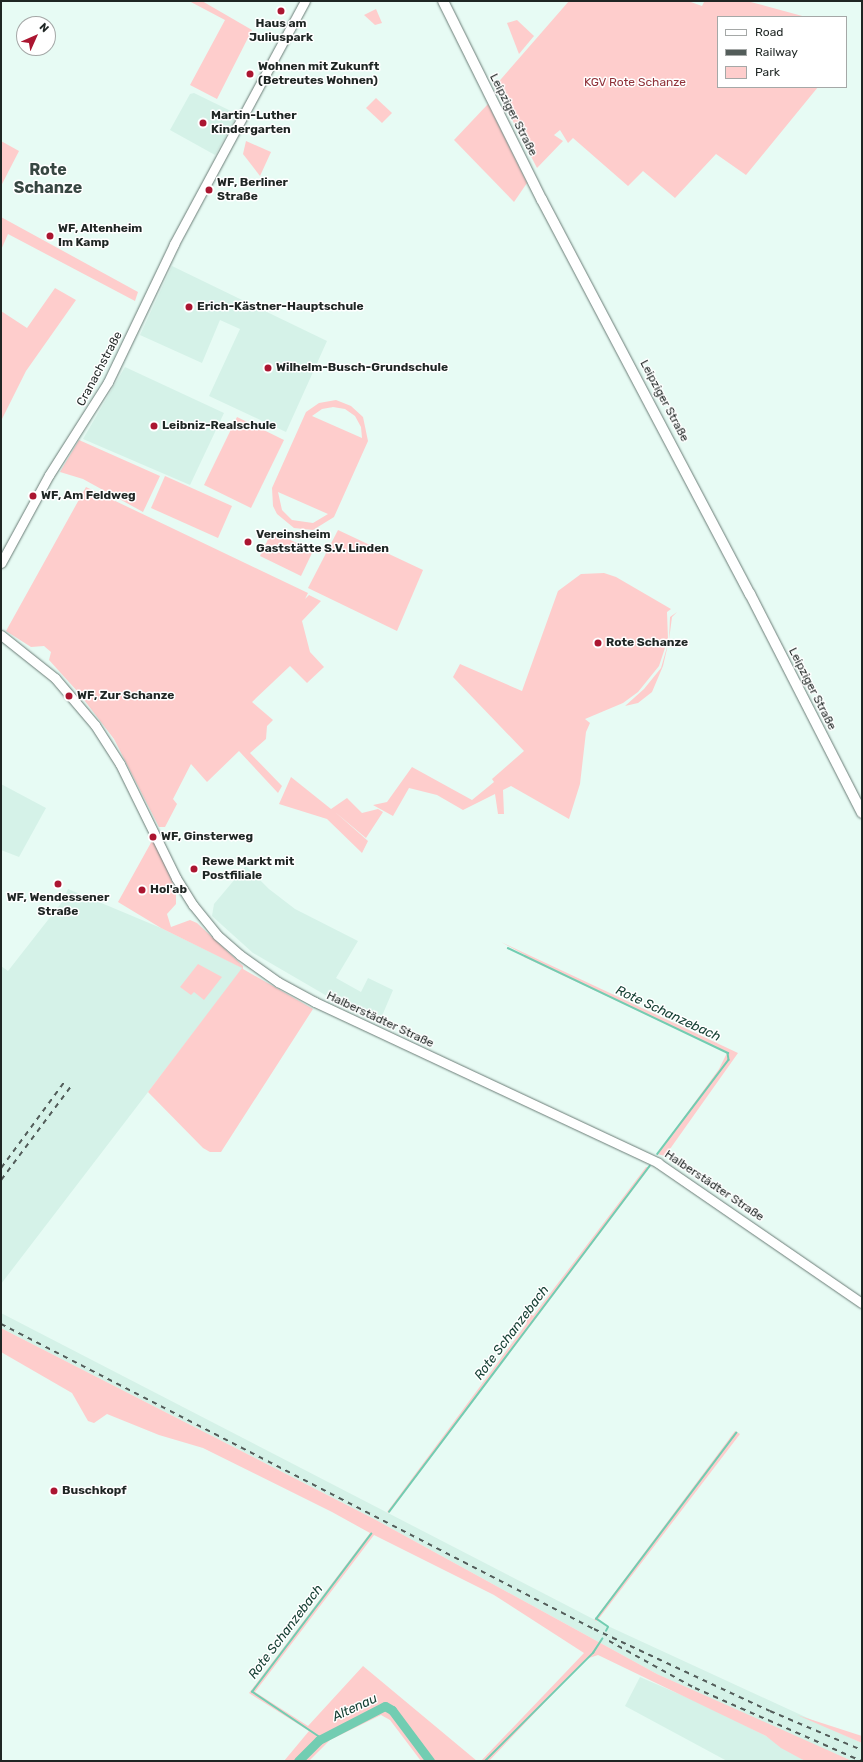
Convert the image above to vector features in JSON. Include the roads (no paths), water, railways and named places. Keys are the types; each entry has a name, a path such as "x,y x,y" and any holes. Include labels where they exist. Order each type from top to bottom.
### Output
{"main road":[{"name":"Cranachstraße","path":"1,563 49,475 108,382 174,244 305,1"},
{"name":"Leipziger Straße","path":"443,1 542,200 709,517 862,814"},
{"name":"Halberstädter Straße","path":"1,635 55,678 95,725 120,764 176,878 193,906 217,935 240,955 278,982 315,1002 658,1163 862,1303"}],"waterway":[{"name":"Rote Schanzebach","path":"508,948 728,1053 729,1060 658,1154"},
{"name":"Rote Schanzebach","path":"389,1512 650,1166"},
{"path":"606,1631 608,1627 596,1619 736,1433"},
{"name":"Rote Schanzebach","path":"322,1739 252,1692 371,1534"},
{"path":"485,1761 593,1653 602,1639"},
{"name":"Altenau","path":"298,1761 319,1740 385,1706 392,1710 430,1761"}],"railway":[{"path":"1,1168 65,1081"},
{"path":"1,1180 71,1086"},
{"path":"1,1324 594,1629 770,1711 862,1750"},
{"path":"609,1641 695,1688 861,1761"}],"place":[{"name":"Haus am Juliuspark","path":"281,11"},
{"name":"Wohnen mit Zukunft (Betreutes Wohnen)","path":"250,74"},
{"name":"Martin-Luther Kindergarten","path":"203,123"},
{"name":"WF, Berliner Straße","path":"209,190"},
{"name":"WF, Altenheim Im Kamp","path":"50,236"},
{"name":"Erich-Kästner-Hauptschule","path":"189,307"},
{"name":"Wilhelm-Busch-Grundschule","path":"268,368"},
{"name":"Leibniz-Realschule","path":"154,426"},
{"name":"WF, Am Feldweg","path":"33,496"},
{"name":"Vereinsheim Gaststätte S.V. Linden","path":"248,542"},
{"name":"Rote Schanze","path":"598,643"},
{"name":"WF, Zur Schanze","path":"69,696"},
{"name":"WF, Ginsterweg","path":"153,837"},
{"name":"Rewe Markt mit Postfiliale","path":"194,869"},
{"name":"WF, Wendessener Straße","path":"58,884"},
{"name":"Hol'ab","path":"142,890"},
{"name":"Buschkopf","path":"54,1491"}],"district":[{"name":"Rote Schanze","path":"48,179"}],"park label":[{"name":"KGV Rote Schanze","path":"635,83"}]}
